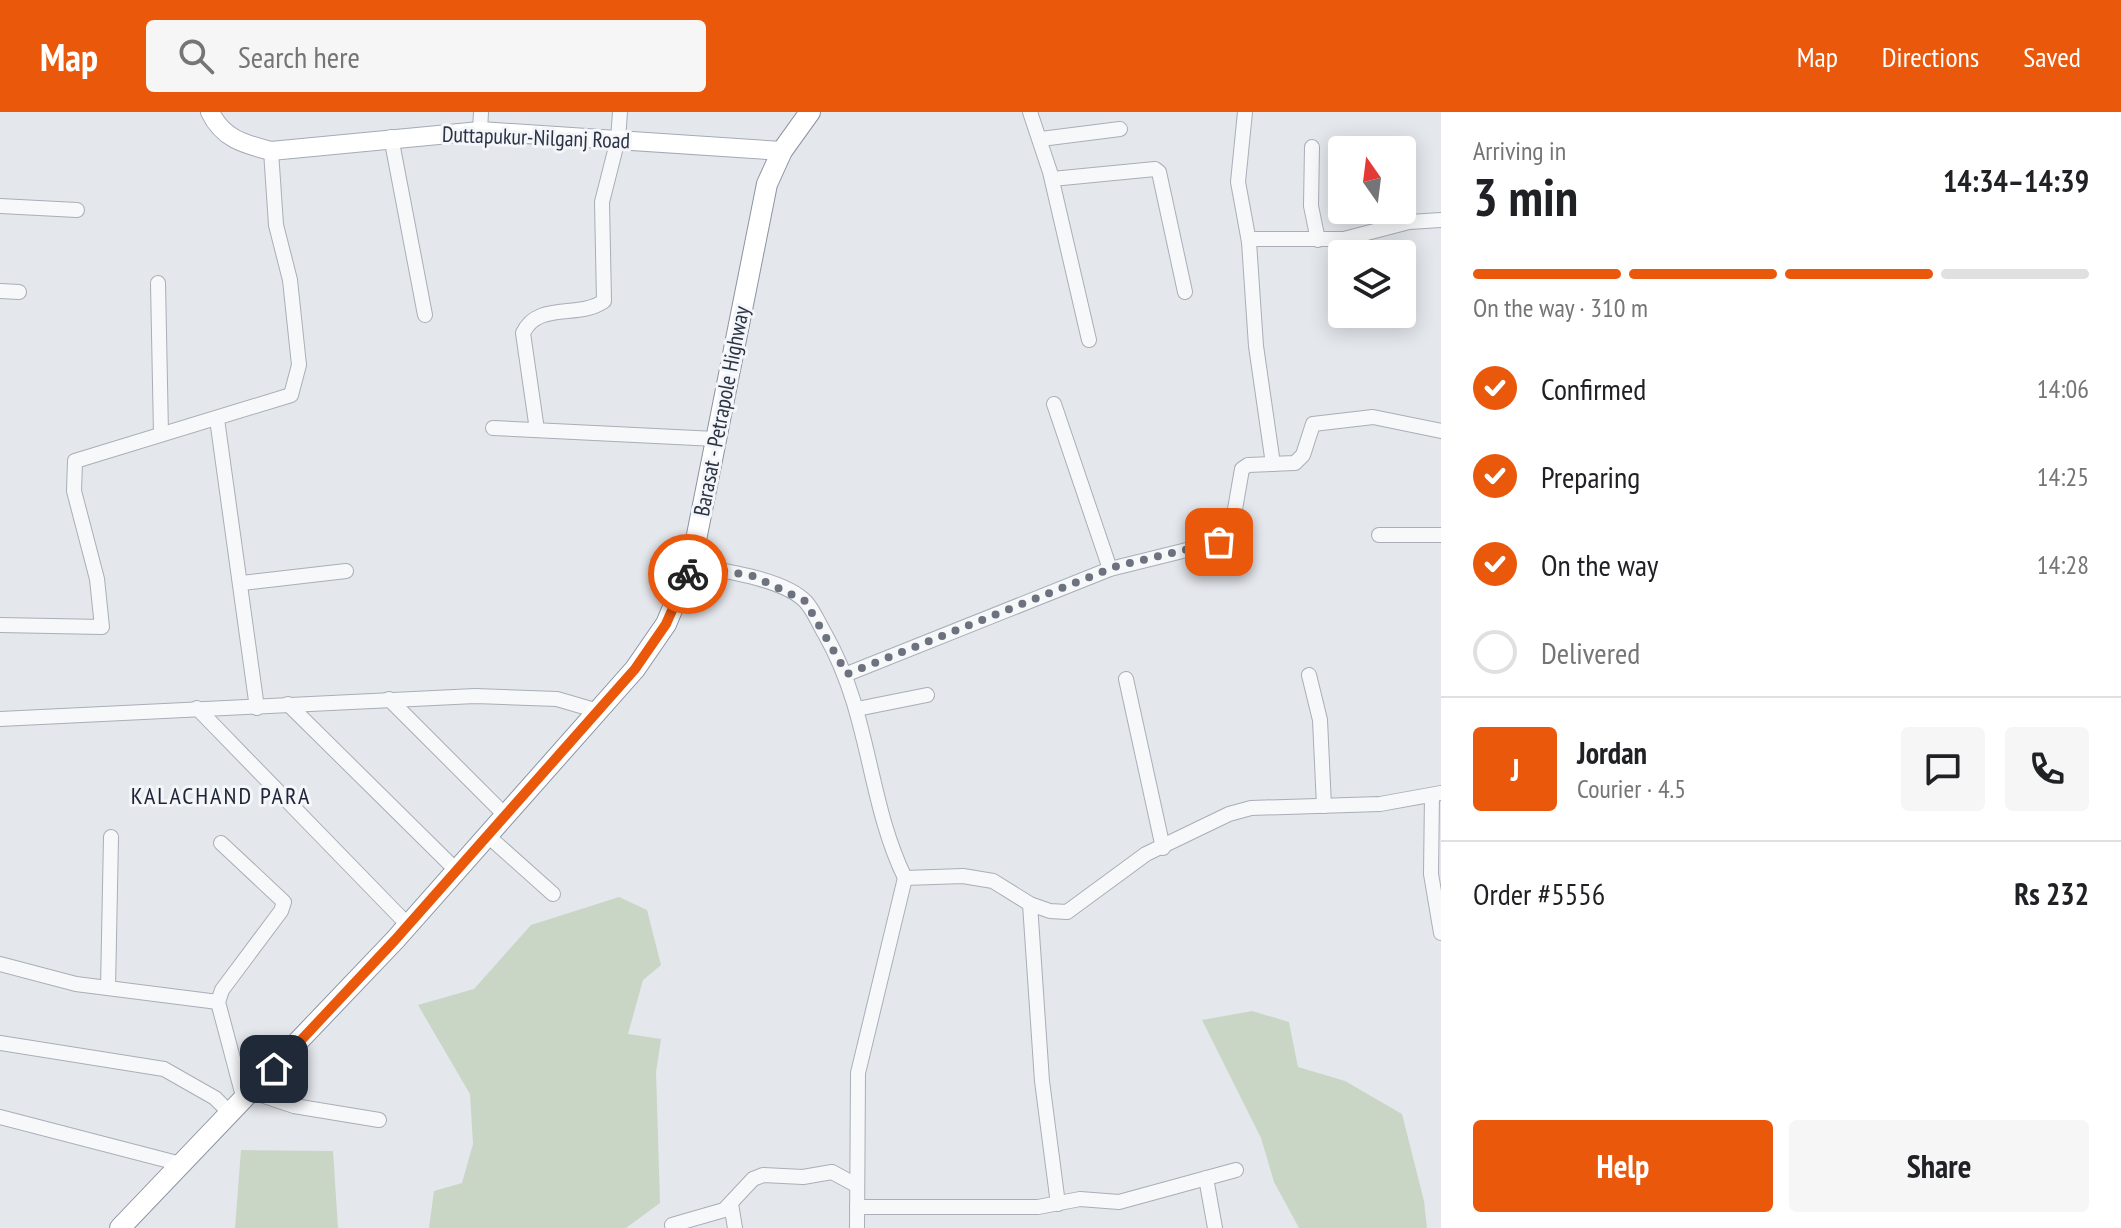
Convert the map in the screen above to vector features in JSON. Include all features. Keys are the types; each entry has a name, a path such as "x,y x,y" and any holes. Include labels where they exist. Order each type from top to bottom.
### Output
{"highway":[{"name":"Barasat - Petrapole Highway","path":"120,1228 408,925 653,645 679,600 691,565 759,213 782,151 810,112"}],"main road":[{"name":"Duttapukur-Nilganj Road","path":"210,112 227,135 271,151 391,137 480,121 618,139 782,151"}],"street":[{"path":"537,430 523,333 528,322 539,315 588,309 604,301 602,202 618,139 620,112"},
{"path":"1030,112 1052,179 1089,340"},
{"path":"1245,112 1238,182 1249,242 1256,346 1273,464"},
{"path":"1041,139 1120,129"},
{"path":"391,137 425,315"},
{"path":"1312,147 1311,206 1318,240"},
{"path":"0,625 102,627 97,579 74,491 75,461 291,395 299,365 290,280 276,225 271,151"},
{"path":"1052,179 1155,169 1159,172 1185,292"},
{"path":"0,206 77,210"},
{"path":"1249,242 1255,239 1353,238 1409,222 1441,220"},
{"path":"158,283 161,434"},
{"path":"0,291 19,292"},
{"path":"1054,404 1110,569"},
{"path":"847,674 1110,569 1226,538 1231,532 1242,469 1299,459 1310,427 1319,422 1373,417 1441,431"},
{"path":"217,419 257,708"},
{"path":"493,428 716,439"},
{"path":"1379,535 1441,535"},
{"path":"691,565 753,576 805,601 847,674 884,817 887,840 905,878 858,1073 857,1228"},
{"path":"242,583 346,571"},
{"path":"1309,675 1320,720 1324,806"},
{"path":"1126,679 1163,848"},
{"path":"857,709 927,695"},
{"path":"0,719 485,696 557,699 598,711"},
{"path":"389,699 506,816"},
{"path":"288,704 457,871"},
{"path":"197,708 408,925"},
{"path":"905,878 963,876 993,881 1030,904 1050,911 1067,912 1146,854 1229,814 1251,808 1380,804 1436,794 1431,874 1441,933"},
{"path":"488,836 553,894"},
{"path":"108,988 111,837"},
{"path":"221,843 284,902 281,911 222,990 218,1002 242,1102"},
{"path":"1030,904 1042,1081 1058,1204"},
{"path":"0,964 76,984 218,1002"},
{"path":"0,1043 15,1042 164,1069 215,1098 294,1106 379,1120"},
{"path":"0,1117 181,1164"},
{"path":"857,1207 1058,1204 1080,1199 1132,1199 1236,1170"},
{"path":"672,1225 720,1212 753,1179 763,1175 803,1177 832,1172 856,1185"},
{"path":"1206,1178 1215,1228"},
{"path":"731,1204 735,1228"}],"green space":[{"path":"619,897 647,910 661,965 643,980 628,1034 661,1039 656,1072 660,1203 626,1228 429,1228 434,1191 462,1183 473,1144 470,1094 418,1005 474,989 531,925"},
{"path":"1252,1011 1289,1022 1298,1067 1345,1081 1402,1114 1424,1201 1427,1228 1299,1228 1274,1182 1261,1138 1202,1020"},
{"path":"241,1150 333,1151 338,1228 235,1228"}],"way so far":[{"path":"688,574 691,565 753,576 805,601 847,674 1117,566 1219,542"}],"district":[{"name":"KALACHAND PARA","path":"221,795"}],"route":[{"path":"274,1069 395,940 635,669 666,624 688,574"}]}
